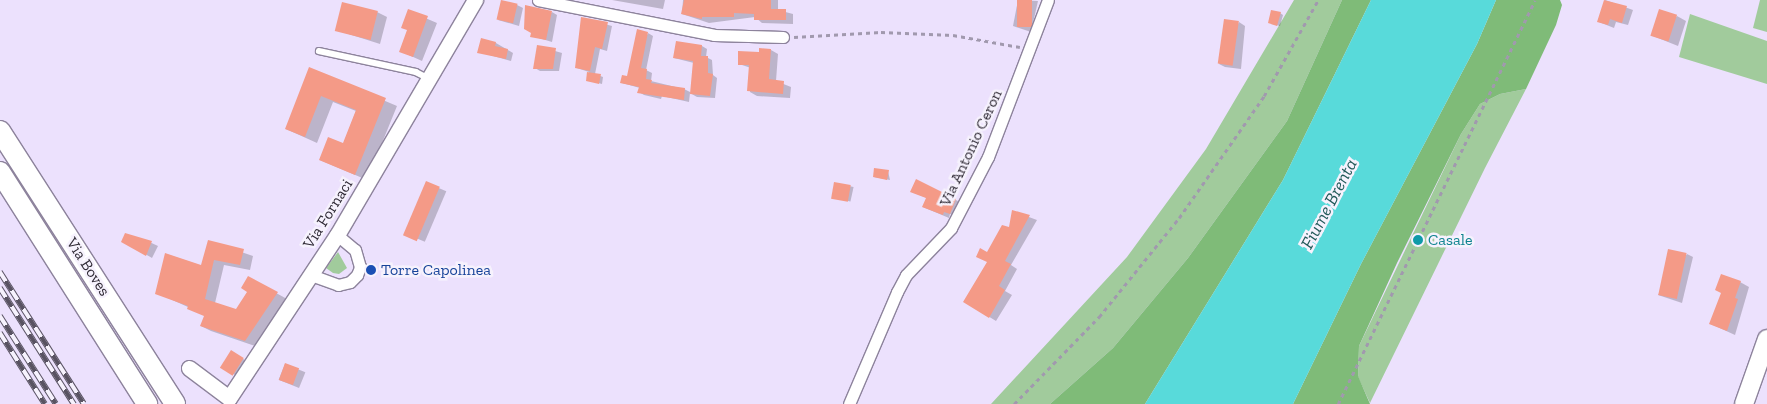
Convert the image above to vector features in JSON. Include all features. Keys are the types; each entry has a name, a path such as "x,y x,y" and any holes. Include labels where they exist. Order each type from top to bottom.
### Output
{"highway":[{"name":"Via Boves","path":"0,131 175,404"},
{"name":"Via Boves","path":"0,172 147,404"}],"main road":[{"path":"1744,404 1767,339"}],"street":[{"name":"Via Fornaci","path":"188,368 229,398 336,235 475,0"},
{"path":"538,0 714,35 783,37"},
{"name":"Via Antonio Ceron","path":"849,404 906,275 960,214 1000,132 1048,0"},
{"path":"311,274 338,285 350,282 356,275 360,267 355,250 336,235"}],"lane":[{"path":"319,51 416,72 430,79"}],"path":[{"path":"1014,404 1139,271 1219,164 1305,26 1318,0"},
{"path":"1338,404 1535,0"},
{"path":"783,37 890,32 954,35 1031,49"}],"shaded area":[{"path":"1294,0 1342,0 1287,121 1188,258 1113,348 1050,404 991,404 1127,257 1206,149"},
{"path":"1342,0 1371,0 1283,180 1145,404 1050,404 1113,348 1188,258 1287,121"},
{"path":"1496,0 1560,0 1562,5 1556,25 1526,89 1500,94 1480,104 1461,134 1397,263 1359,346 1358,376 1370,404 1293,404 1361,264 1477,44"},
{"path":"1760,0 1767,0 1767,32 1753,28"},
{"path":"1690,14 1767,41 1767,84 1679,57"},
{"path":"1526,89 1485,168 1370,403 1358,377 1359,346 1461,134 1480,104 1500,94"},
{"path":"338,252 347,268 339,274 333,273 326,268"}],"water":[{"name":"Fiume Brenta","path":"1371,0 1496,0 1477,44 1361,264 1293,404 1145,404 1283,180"}],"building":[{"path":"501,0 518,4 513,23 497,19"},
{"path":"684,0 771,0 771,9 786,9 786,20 754,20 754,14 734,13 734,17 702,17 702,19 681,14"},
{"path":"1017,0 1032,0 1032,27 1017,27"},
{"path":"1604,0 1627,6 1622,23 1610,19 1608,25 1597,22"},
{"path":"342,2 378,11 371,40 335,31"},
{"path":"525,5 552,11 546,40 530,37 531,33 524,29"},
{"path":"408,9 428,16 413,57 399,52 407,30 401,28"},
{"path":"1659,9 1677,15 1668,42 1650,36"},
{"path":"1271,10 1281,12 1277,26 1268,23"},
{"path":"581,17 608,22 602,49 595,47 590,71 575,68"},
{"path":"1224,19 1239,21 1233,66 1218,64"},
{"path":"637,29 648,32 641,68 647,69 646,79 652,80 651,83 685,88 684,100 637,93 639,87 620,83 622,75 627,76"},
{"path":"481,38 496,42 495,46 508,49 506,59 477,53"},
{"path":"676,41 702,45 701,56 708,56 708,73 713,74 710,96 690,94 693,61 673,58"},
{"path":"537,45 556,48 553,69 533,69"},
{"path":"759,48 771,49 769,79 784,81 783,94 747,91 749,65 738,65 738,51 759,52"},
{"path":"309,67 386,98 355,175 319,160 328,137 343,143 356,110 321,96 305,137 285,129"},
{"path":"587,72 601,74 599,84 586,81"},
{"path":"874,168 889,170 887,180 873,177"},
{"path":"916,179 956,199 950,214 944,212 943,215 922,207 926,198 910,192"},
{"path":"426,181 440,187 417,241 403,235"},
{"path":"834,182 851,185 848,202 831,199"},
{"path":"1012,210 1030,215 1005,261 1011,264 999,286 1005,290 989,318 963,302 987,262 976,257 980,248 987,252 1002,225 1009,227"},
{"path":"125,233 152,241 146,256 121,242"},
{"path":"208,240 244,249 240,265 214,260 205,299 236,309 247,292 241,288 248,276 278,292 245,341 200,326 204,316 187,309 188,306 155,294 165,253 201,265"},
{"path":"1668,249 1687,253 1677,299 1658,295"},
{"path":"1721,274 1741,281 1735,298 1738,299 1727,331 1709,324 1721,293 1715,290"},
{"path":"231,350 244,358 233,376 220,368"},
{"path":"285,363 299,368 293,385 279,380"}],"railway":[{"path":"0,272 84,404"},
{"path":"0,288 74,404"},
{"path":"0,316 56,404"},
{"path":"0,333 45,404"}],"place":[{"name":"Casale","path":"1418,240"},
{"name":"Torre Capolinea","path":"371,270"}]}
